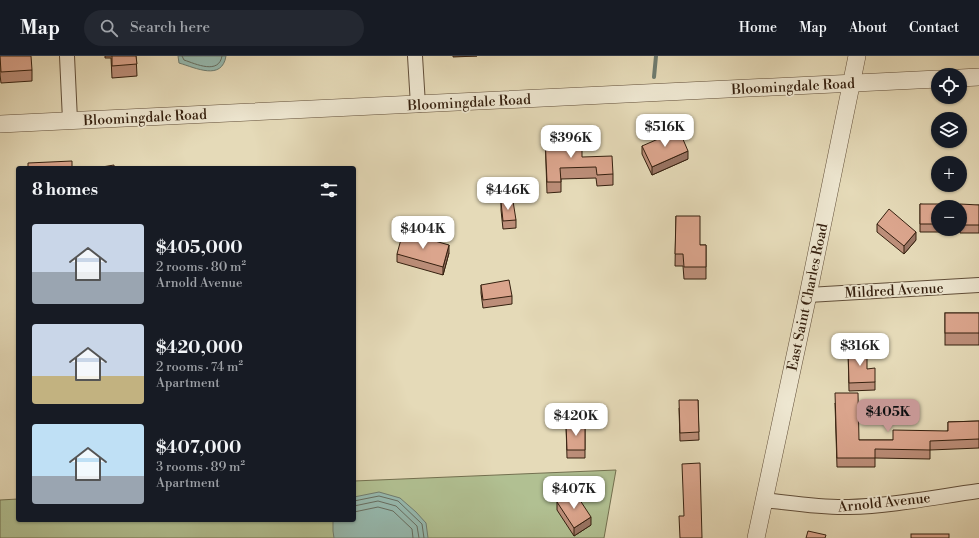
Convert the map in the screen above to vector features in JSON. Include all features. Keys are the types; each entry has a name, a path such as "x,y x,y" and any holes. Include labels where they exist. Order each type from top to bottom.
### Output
{"street":[{"path":"68,56 70,120"},
{"path":"415,56 418,105"},
{"name":"East Saint Charles Road","path":"756,538 857,56"},
{"path":"967,78 979,77"},
{"name":"Bloomingdale Road","path":"0,124 931,79"},
{"name":"Mildred Avenue","path":"808,295 979,285"},
{"name":"Arnold Avenue","path":"764,500 830,507 848,507 900,502 979,491"}],"green space":[{"path":"616,470 604,538 0,538 0,500 16,499 16,522 356,522 356,481"}],"water":[{"path":"178,56 226,56 224,64 219,68 214,71 207,71 179,63"},
{"path":"379,492 400,498 426,523 428,538 334,538 333,522 356,522 356,497"}],"building":[{"path":"0,56 31,56 32,70 1,72"},
{"path":"112,56 136,56 137,64 112,66"},
{"path":"679,130 688,151 652,167 642,146"},
{"path":"562,134 563,147 582,146 582,157 612,156 613,174 597,175 596,167 560,168 561,182 547,182 545,135"},
{"path":"72,161 72,166 28,166 28,163"},
{"path":"513,201 516,220 503,221 501,202"},
{"path":"920,204 931,204 931,224 920,224"},
{"path":"967,204 979,205 979,225 967,225"},
{"path":"889,209 916,232 904,246 877,224"},
{"path":"676,216 700,216 700,245 706,245 706,267 684,267 683,254 675,254"},
{"path":"403,232 449,245 443,267 397,254"},
{"path":"509,280 512,296 483,300 481,285"},
{"path":"945,313 979,313 979,333 945,333"},
{"path":"848,349 867,349 867,369 875,368 875,382 849,383"},
{"path":"835,393 858,393 859,440 893,440 893,430 948,431 948,422 979,421 979,439 930,441 930,450 875,449 875,458 837,458"},
{"path":"679,400 698,400 699,432 680,433"},
{"path":"585,423 585,450 567,450 566,424"},
{"path":"700,463 702,538 680,538 679,516 684,516 682,464"},
{"path":"574,491 591,517 574,528 557,502"},
{"path":"808,531 826,535 825,538 806,538"},
{"path":"911,534 949,534 949,538 911,538"}],"waterway":[{"path":"654,77 656,56"}]}
